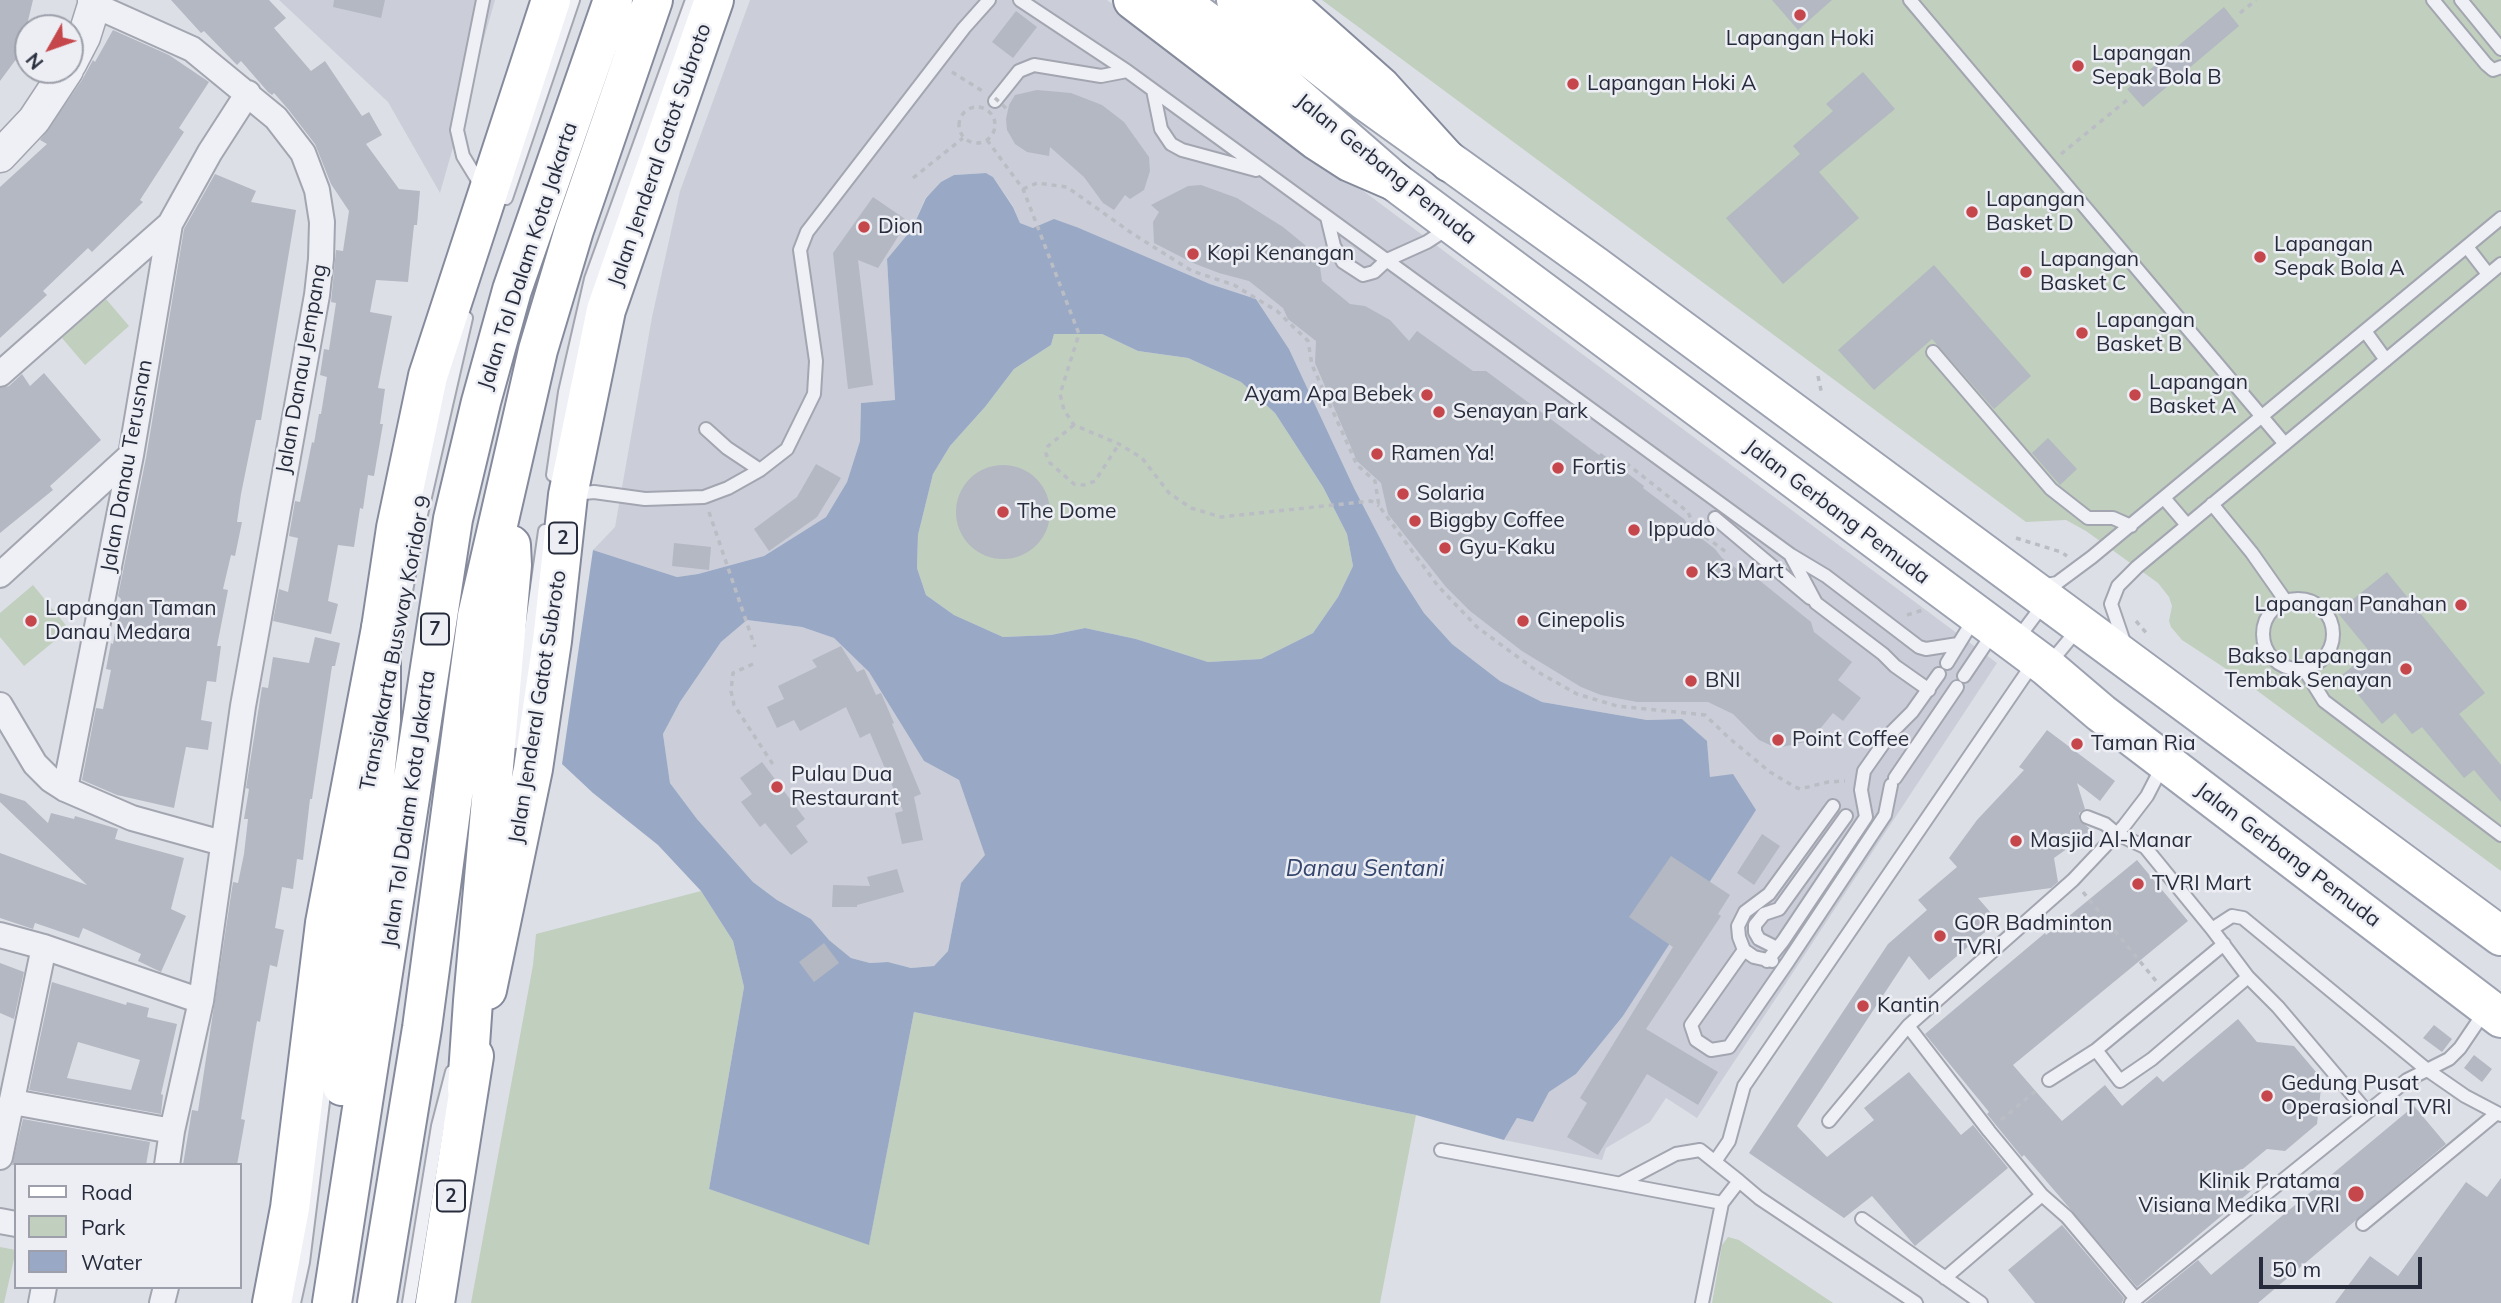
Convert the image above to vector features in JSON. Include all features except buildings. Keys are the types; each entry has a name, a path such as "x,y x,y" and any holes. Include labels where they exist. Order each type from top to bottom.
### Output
{"main road":[{"path":"335,1290 332,1180 382,720 396,528 428,376 493,205 551,0"},
{"name":"Jalan Tol Dalam Kota Jakarta","path":"335,1290 453,519 481,402 513,290 613,0"},
{"name":"Jalan Tol Dalam Kota Jakarta","path":"377,1303 422,1028 477,616 538,350 574,230 653,0"},
{"name":"Jalan Jenderal Gatot Subroto","path":"435,1303 467,1089 533,769 552,640 556,500 606,310 714,0"},
{"path":"1133,0 1316,139 1350,162 1394,181"},
{"name":"Jalan Gerbang Pemuda","path":"1178,0 1233,41 1394,181 2004,643 2165,761 2494,1013"},
{"name":"Jalan Gerbang Pemuda","path":"1236,0 1364,100 1595,266 2501,936"},
{"path":"1283,0 1381,87 1449,162"},
{"path":"467,1089 472,1001 512,565 509,473"},
{"path":"272,1303 290,1209 326,923 387,640"}],"street":[{"path":"84,37 94,3"},
{"name":"Jalan Danau Jempang","path":"94,3 192,49 276,118 303,153 322,222 321,260 243,706 201,1001 167,1163"},
{"path":"0,156 34,120 58,84"},
{"path":"0,374 74,312 132,256 170,225 210,152 248,93"},
{"name":"Jalan Danau Terusnan","path":"65,789 131,455 170,225"},
{"path":"0,575 131,455"},
{"path":"0,705 35,764 65,789 132,818 222,844"},
{"path":"0,935 44,947 201,1001"},
{"path":"0,1157 44,947"},
{"path":"13,1102 172,1131"}],"lane":[{"path":"483,0 457,131 463,156 493,205"},
{"path":"493,205 573,0"},
{"path":"513,752 556,500 565,392 591,279 692,0"},
{"path":"556,500 594,492 645,499 704,497 729,488 760,470 787,449 814,394 816,361 800,250 807,232 989,0"},
{"path":"1020,0 1127,71 1791,555 1826,576 1919,647 1926,649 2004,643 2080,626"},
{"path":"1910,0 2285,444"},
{"path":"2433,0 2486,64 2493,70 2501,67"},
{"path":"2460,0 2501,49"},
{"path":"995,101 1019,71 1034,65 1101,76 1127,71"},
{"path":"1153,90 1161,129 1171,144 1182,150 1266,173"},
{"path":"1327,217 1335,246 1343,262 1363,275 1374,272 1387,260 1427,242 1453,225"},
{"path":"1716,1160 1728,1141 1744,1086 2033,591 2057,583 2131,526 2501,218"},
{"path":"2467,247 2488,274"},
{"path":"2136,668 2122,638 2111,604 2118,586 2137,567 2501,264"},
{"name":"Transjakarta Busway Koridor 9","path":"404,599 416,532 470,306"},
{"path":"2365,331 2386,360"},
{"path":"1933,352 2051,489 2088,518 2113,518 2131,526"},
{"path":"706,429 727,448 760,470"},
{"path":"2164,498 2187,525"},
{"path":"2212,504 2286,600"},
{"path":"1715,518 1816,603 1929,690"},
{"path":"1791,555 1816,603"},
{"path":"2302,598 2318,604 2330,617 2334,633 2331,650 2320,663 2305,670 2287,668 2272,659 2264,643 2263,626 2271,611 2286,600 2302,598"},
{"path":"1767,961 1866,817 1861,780 1864,771 1890,734 1912,712 1941,672 2004,643"},
{"path":"1744,950 1691,1025 1696,1041 1711,1051 1728,1047 1787,962 1885,815 1893,781 1959,685 2004,643"},
{"path":"2305,670 2325,701 2499,831"},
{"name":"Transjakarta Busway Koridor 9","path":"347,911 354,857 382,720"},
{"path":"1829,1121 1908,1026 2073,880 2117,834 2147,796 2165,761"},
{"path":"1787,962 1767,961 1744,950 1738,926 1745,912 1769,894 1833,806"},
{"path":"1777,948 1759,939 1755,925 1764,914 1779,909 1846,816"},
{"path":"2087,817 2105,824 2117,834 2144,848 2212,929 2248,977 2278,1007 2367,1112"},
{"path":"410,1303 438,1126 485,945 501,835"},
{"path":"2212,929 2232,916 2243,918 2426,1069 2465,1096 2499,1114 2363,1224"},
{"path":"2049,1080 2096,1050 2224,944"},
{"path":"2096,1050 2120,1081 2152,1059 2248,977"},
{"path":"1908,1026 1989,1131 2042,1195 2067,1217 2133,1301 2407,1080 2449,1059 2494,1013"},
{"path":"294,1303 303,1262 329,1060"},
{"path":"1441,1150 1722,1203"},
{"path":"1621,1184 1676,1154 1700,1150 1716,1160 1759,1198 1916,1303"},
{"path":"1702,1303 1722,1203 1739,1181"},
{"path":"1945,1278 2042,1195"},
{"path":"1861,1219 1982,1303"}],"path":[{"path":"2240,13 2256,0"},
{"path":"938,62 995,98 1008,110"},
{"path":"2049,164 2127,100"},
{"path":"970,108 985,108 995,118 994,133 987,140 976,144 964,137 959,124 960,117 970,108"},
{"path":"913,178 964,137"},
{"path":"987,140 1023,189 1079,334 1060,394 1064,410 1074,425 1119,444 1142,458 1169,493 1191,508 1222,517 1371,501 1379,506 1438,586 1477,627 1557,683 1577,694 1617,706 1705,715 1770,772 1800,789 1828,782 1861,780"},
{"path":"1023,189 1037,183 1067,187 1133,234 1192,271 1234,285 1277,311 1308,341 1312,365 1357,465 1375,481 1379,506"},
{"path":"1074,425 1048,446 1046,454 1051,463 1074,484 1084,485 1095,481 1119,444"},
{"path":"712,520 755,647"},
{"path":"1902,617 1931,607"},
{"path":"753,664 733,673 734,705 774,766"},
{"path":"2073,880 2165,992"},
{"path":"1989,1131 2049,1080"}],"shaded area":[{"path":"279,0 495,0 440,193 388,102"},
{"path":"750,0 1107,0 1997,663 1697,1118 1666,1098 1650,1122 1606,1148 1602,1160 1504,1140 1517,1118 1533,1122 1549,1092 1576,1074 1623,1016 1755,810 1710,777 1707,742 1682,719 1647,720 1542,702 1500,681 1452,644 1424,613 1397,571 1354,488 1289,349 1256,299 1210,284 1079,228 1033,228 1020,223 1013,206 993,177 986,173 954,175 926,197 912,229 887,259 895,400 861,403 860,441 847,482 826,517 764,556 677,577 593,550 615,527 652,317 680,191"},
{"path":"747,620 802,627 834,638 869,672 924,761 959,780 986,856 961,883 948,951 934,966 911,968 888,962 870,963 851,958 829,940 811,919 777,900 753,882 697,819 670,783 663,734 680,702 721,642"}],"green space":[{"path":"1322,0 2501,0 2501,871 2240,678 2182,640 2171,627 2169,621 2172,606 2169,597 2158,583 2086,531 2066,520 2026,522"},
{"path":"106,299 129,326 85,365 62,338"},
{"path":"1054,334 1102,334 1138,351 1188,358 1241,382 1275,413 1323,487 1347,534 1353,566 1338,597 1313,633 1261,659 1208,662 1136,639 1085,628 1051,635 1003,637 954,615 926,595 917,568 918,535 933,474 950,446 1014,369 1051,345"},
{"name":"Lapangan Taman Danau Medara","path":"33,585 69,629 24,666 0,637 0,613"},
{"path":"701,891 733,941 744,987 709,1189 869,1244 914,1012 1416,1115 1380,1303 471,1303 533,965 536,934"},
{"path":"1728,1237 1739,1240 1833,1303 1712,1303 1722,1245"},
{"path":"0,1247 14,1250 14,1259 4,1303 0,1303"}],"water":[{"name":"Danau Sentani","path":"986,173 993,177 1020,223 1033,228 1054,219 1210,284 1256,299 1289,349 1354,488 1397,571 1424,613 1452,644 1500,681 1542,702 1647,720 1682,719 1707,741 1710,777 1733,774 1756,810 1623,1016 1576,1074 1549,1092 1533,1122 1517,1118 1504,1140 1416,1115 914,1012 869,1245 709,1189 744,987 733,941 701,891 658,845 593,793 562,764 593,550 677,577 764,556 826,517 847,482 860,441 861,403 895,400 887,259 912,229 926,198 941,182 954,175","holes":["1054,334 1102,334 1138,351 1188,358 1241,382 1275,413 1323,487 1347,534 1353,566 1338,597 1313,633 1261,659 1208,662 1136,639 1085,628 1051,635 1003,637 954,615 926,595 917,568 918,535 933,474 950,446 1014,369 1051,345","747,620 802,627 834,638 869,672 924,761 959,780 985,855 961,883 948,951 934,966 911,968 888,962 870,963 851,958 829,940 811,919 777,900 753,882 697,819 670,783 663,734 680,702 721,642"]}],"place":[{"name":"Lapangan Hoki","path":"1800,15"},
{"name":"Lapangan Sepak Bola B","path":"2078,66"},
{"name":"Lapangan Hoki A","path":"1573,84"},
{"name":"Lapangan Basket D","path":"1972,212"},
{"name":"Dion","path":"864,227"},
{"name":"Kopi Kenangan","path":"1193,254"},
{"name":"Lapangan Sepak Bola A","path":"2260,257"},
{"name":"Lapangan Basket C","path":"2026,272"},
{"name":"Lapangan Basket B","path":"2082,333"},
{"name":"Ayam Apa Bebek","path":"1427,395"},
{"name":"Lapangan Basket A","path":"2135,395"},
{"name":"Senayan Park","path":"1439,412"},
{"name":"Ramen Ya!","path":"1377,454"},
{"name":"Fortis","path":"1558,468"},
{"name":"Solaria","path":"1403,494"},
{"name":"The Dome","path":"1003,512"},
{"name":"Biggby Coffee","path":"1415,521"},
{"name":"Ippudo","path":"1634,530"},
{"name":"Gyu-Kaku","path":"1445,548"},
{"name":"K3 Mart","path":"1692,572"},
{"name":"Lapangan Panahan","path":"2461,605"},
{"name":"Lapangan Taman Danau Medara","path":"31,621"},
{"name":"Cinepolis","path":"1523,621"},
{"name":"Bakso Lapangan Tembak Senayan","path":"2406,669"},
{"name":"BNI","path":"1691,681"},
{"name":"Point Coffee","path":"1778,740"},
{"name":"Taman Ria","path":"2077,744"},
{"name":"Pulau Dua Restaurant","path":"777,787"},
{"name":"Masjid Al-Manar","path":"2016,841"},
{"name":"TVRI Mart","path":"2138,884"},
{"name":"GOR Badminton TVRI","path":"1940,936"},
{"name":"Kantin","path":"1863,1006"},
{"name":"Gedung Pusat Operasional TVRI","path":"2267,1096"},
{"name":"Klinik Pratama Visiana Medika TVRI","path":"2356,1194"}]}
